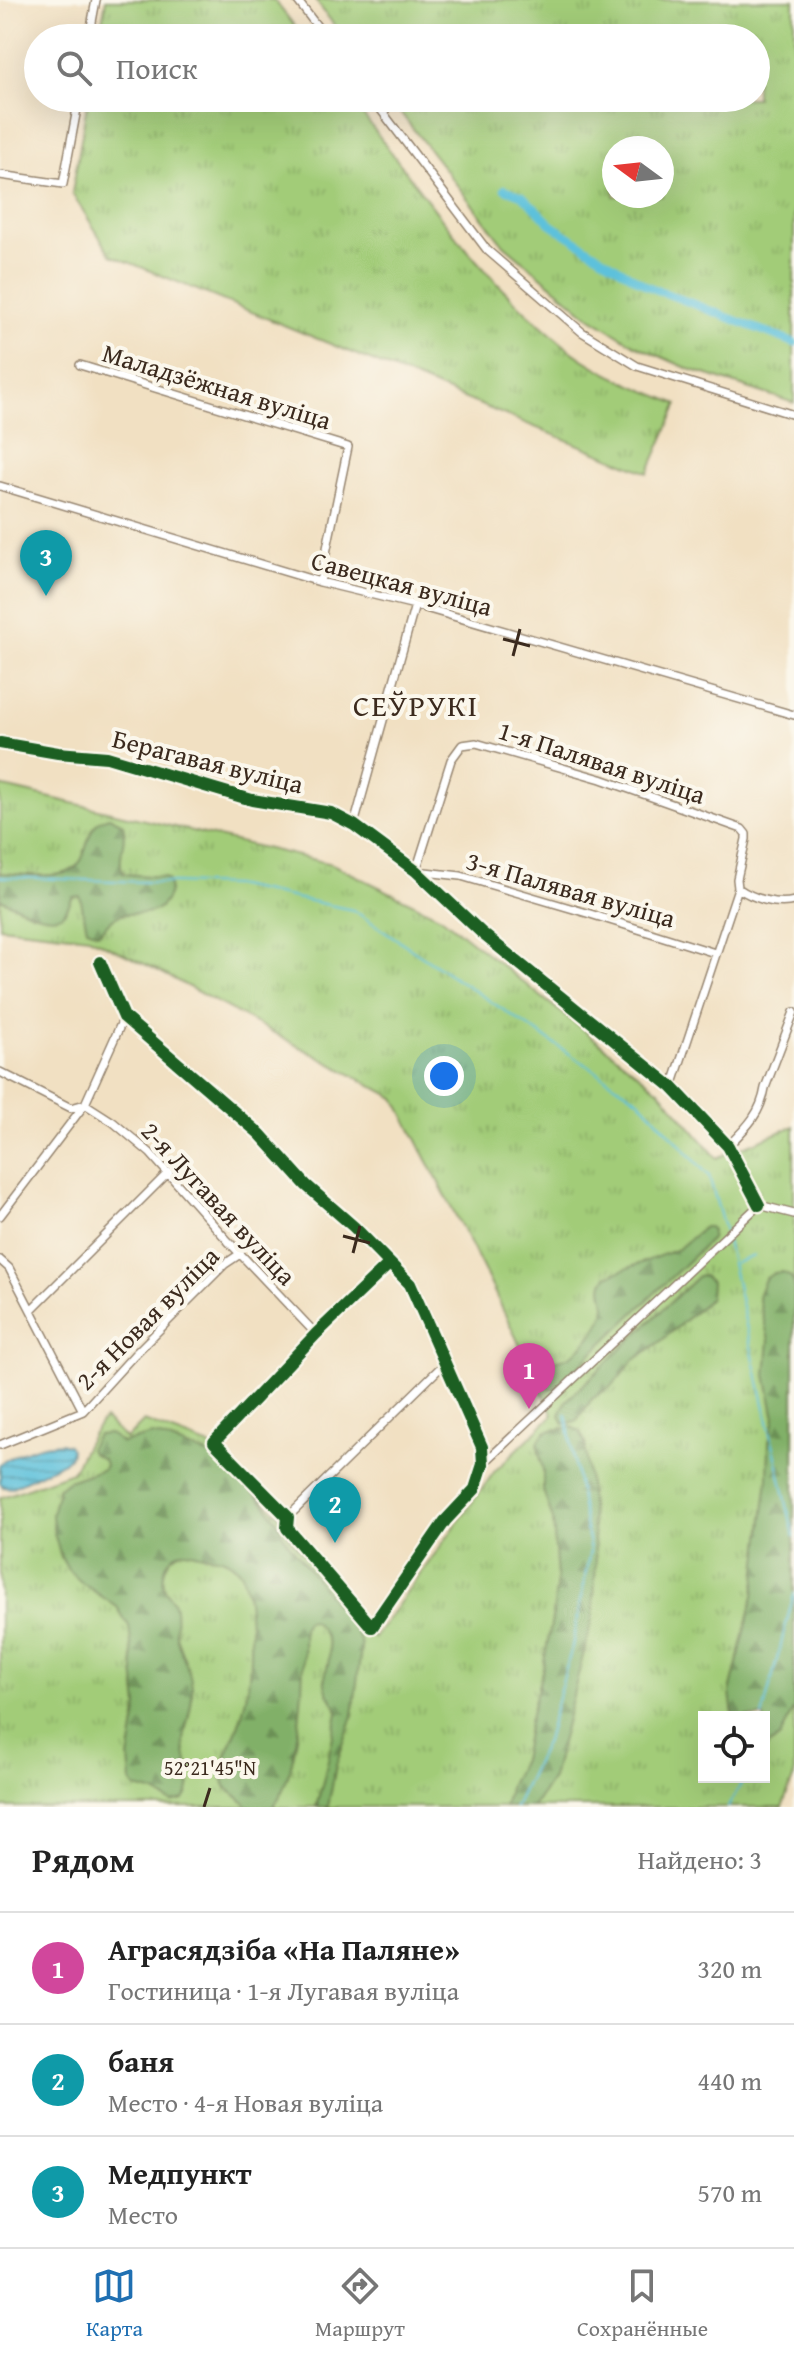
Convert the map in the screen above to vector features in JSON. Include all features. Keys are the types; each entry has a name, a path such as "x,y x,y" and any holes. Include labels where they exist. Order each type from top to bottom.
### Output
{"street":[{"path":"92,24 96,0"},
{"path":"297,0 315,24"},
{"path":"0,175 63,184 76,112"},
{"path":"383,112 487,250 582,332 637,366 794,415"},
{"name":"Маладзёжная вуліца","path":"80,365 348,447 320,582"},
{"name":"Савецкая вуліца","path":"0,486 320,582 415,605 794,715"},
{"path":"354,825 415,605"},
{"name":"Берагавая вуліца","path":"0,743 107,757 252,800 331,813 354,825 416,871 483,934 672,1087 728,1146 759,1205"},
{"name":"1-я Палявая вуліца","path":"416,871 451,760 462,745 476,743 601,779 742,829 746,839 737,879 738,888"},
{"name":"3-я Палявая вуліца","path":"416,871 461,876 715,953"},
{"path":"672,1087 738,888 778,903 794,901"},
{"path":"100,962 124,1017 260,1134 306,1185 354,1227 410,1284 445,1363 482,1447 483,1464 475,1489 445,1521 372,1627 287,1528 288,1517 445,1363"},
{"path":"728,1146 751,1123 763,1101 794,1012"},
{"path":"0,1216 85,1104 124,1017"},
{"name":"2-я Лугавая вуліца","path":"0,1072 71,1108 85,1104 113,1122 169,1172 240,1254 316,1334"},
{"path":"31,1310 169,1172"},
{"path":"483,1464 759,1205 794,1214"},
{"name":"2-я Новая вуліца","path":"83,1411 225,1264 240,1254"},
{"path":"0,1260 9,1268 83,1411 0,1445"},
{"path":"288,1517 214,1442 316,1334 389,1264"}],"green space":[{"path":"106,0 274,0 293,24 102,24"},
{"path":"315,0 794,0 794,403 689,369 635,345 591,318 504,245 400,112 770,112 770,24 333,24"},
{"path":"86,112 361,112 440,217 514,301 586,361 624,382 678,404 648,473 111,255 72,193"},
{"path":"0,786 332,864 441,917 659,1090 717,1158 794,1126 794,1776 782,1807 0,1807 0,1498 72,1472 92,1434 104,1419 126,1439 144,1421 210,1446 279,1515 289,1537 374,1638 495,1471 553,1415 483,1268 395,1098 157,970 89,937 0,927"},
{"path":"109,817 123,824 121,862 124,874 168,880 168,894 162,906 151,912 118,916 98,933 87,929 80,896 73,897 62,914 49,917 0,899 0,873 46,875 70,871 82,859 94,826"},
{"path":"704,1227 712,1230 711,1239 558,1386 553,1389 545,1387 541,1376 546,1364 575,1352 602,1319 605,1305 602,1287 607,1276 678,1249"},
{"path":"783,1272 791,1277 794,1284 794,1708 780,1737 770,1745 770,1711 732,1711 730,1692 754,1595 768,1478 769,1442 775,1418 766,1375 769,1340 758,1296 765,1279"},
{"path":"698,1276 704,1276 711,1282 710,1297 705,1303 633,1361 614,1384 592,1399 576,1421 564,1424 560,1415 566,1401"},
{"path":"572,1427 580,1431 585,1442 596,1561 593,1616 552,1778 533,1807 504,1807 522,1760 543,1667 557,1579 553,1520 543,1490 539,1440 547,1431"},
{"path":"109,1434 122,1443 152,1435 221,1459 265,1504 284,1537 353,1626 361,1648 353,1716 336,1765 328,1807 316,1807 338,1713 325,1684 329,1653 322,1631 311,1620 306,1621 303,1627 303,1670 296,1746 283,1790 273,1807 247,1807 228,1788 222,1775 243,1711 248,1684 250,1626 246,1586 230,1562 188,1551 181,1551 171,1558 163,1580 174,1604 176,1635 192,1687 184,1741 190,1779 188,1793 184,1800 172,1803 155,1793 136,1788 131,1781 129,1758 138,1706 129,1626 117,1607 68,1570 54,1533 52,1515 58,1489 68,1481 103,1469 103,1459 89,1449 97,1435"}],"water":[{"path":"61,1443 71,1450 64,1462 11,1488 3,1487 0,1464 29,1449"}],"waterway":[{"path":"505,189 523,196 553,226 647,286 794,343"},
{"path":"0,877 233,885 353,910 639,1100 709,1176 726,1235"},
{"path":"727,1241 794,1536"},
{"path":"735,1263 754,1256"},
{"path":"515,1807 546,1741 572,1647 590,1551 566,1414"},
{"path":"764,1711 794,1594"},
{"path":"728,1807 742,1783"}],"cycle path":[{"path":"0,743 107,757 252,800 331,813 354,825 416,871 483,934 672,1087 728,1146 759,1205"},
{"path":"100,962 124,1017 260,1134 306,1185 354,1227 410,1284 482,1447 483,1464 475,1489 445,1521 372,1627 287,1528 288,1517 214,1442 316,1334 389,1264"}],"place":[{"name":"Медпункт","path":"46,596"},
{"name":"Аграсядзіба «На Паляне»","path":"529,1409"},
{"name":"баня","path":"335,1543"}],"district":[{"name":"СЕЎРУКІ","path":"416,705"}]}
